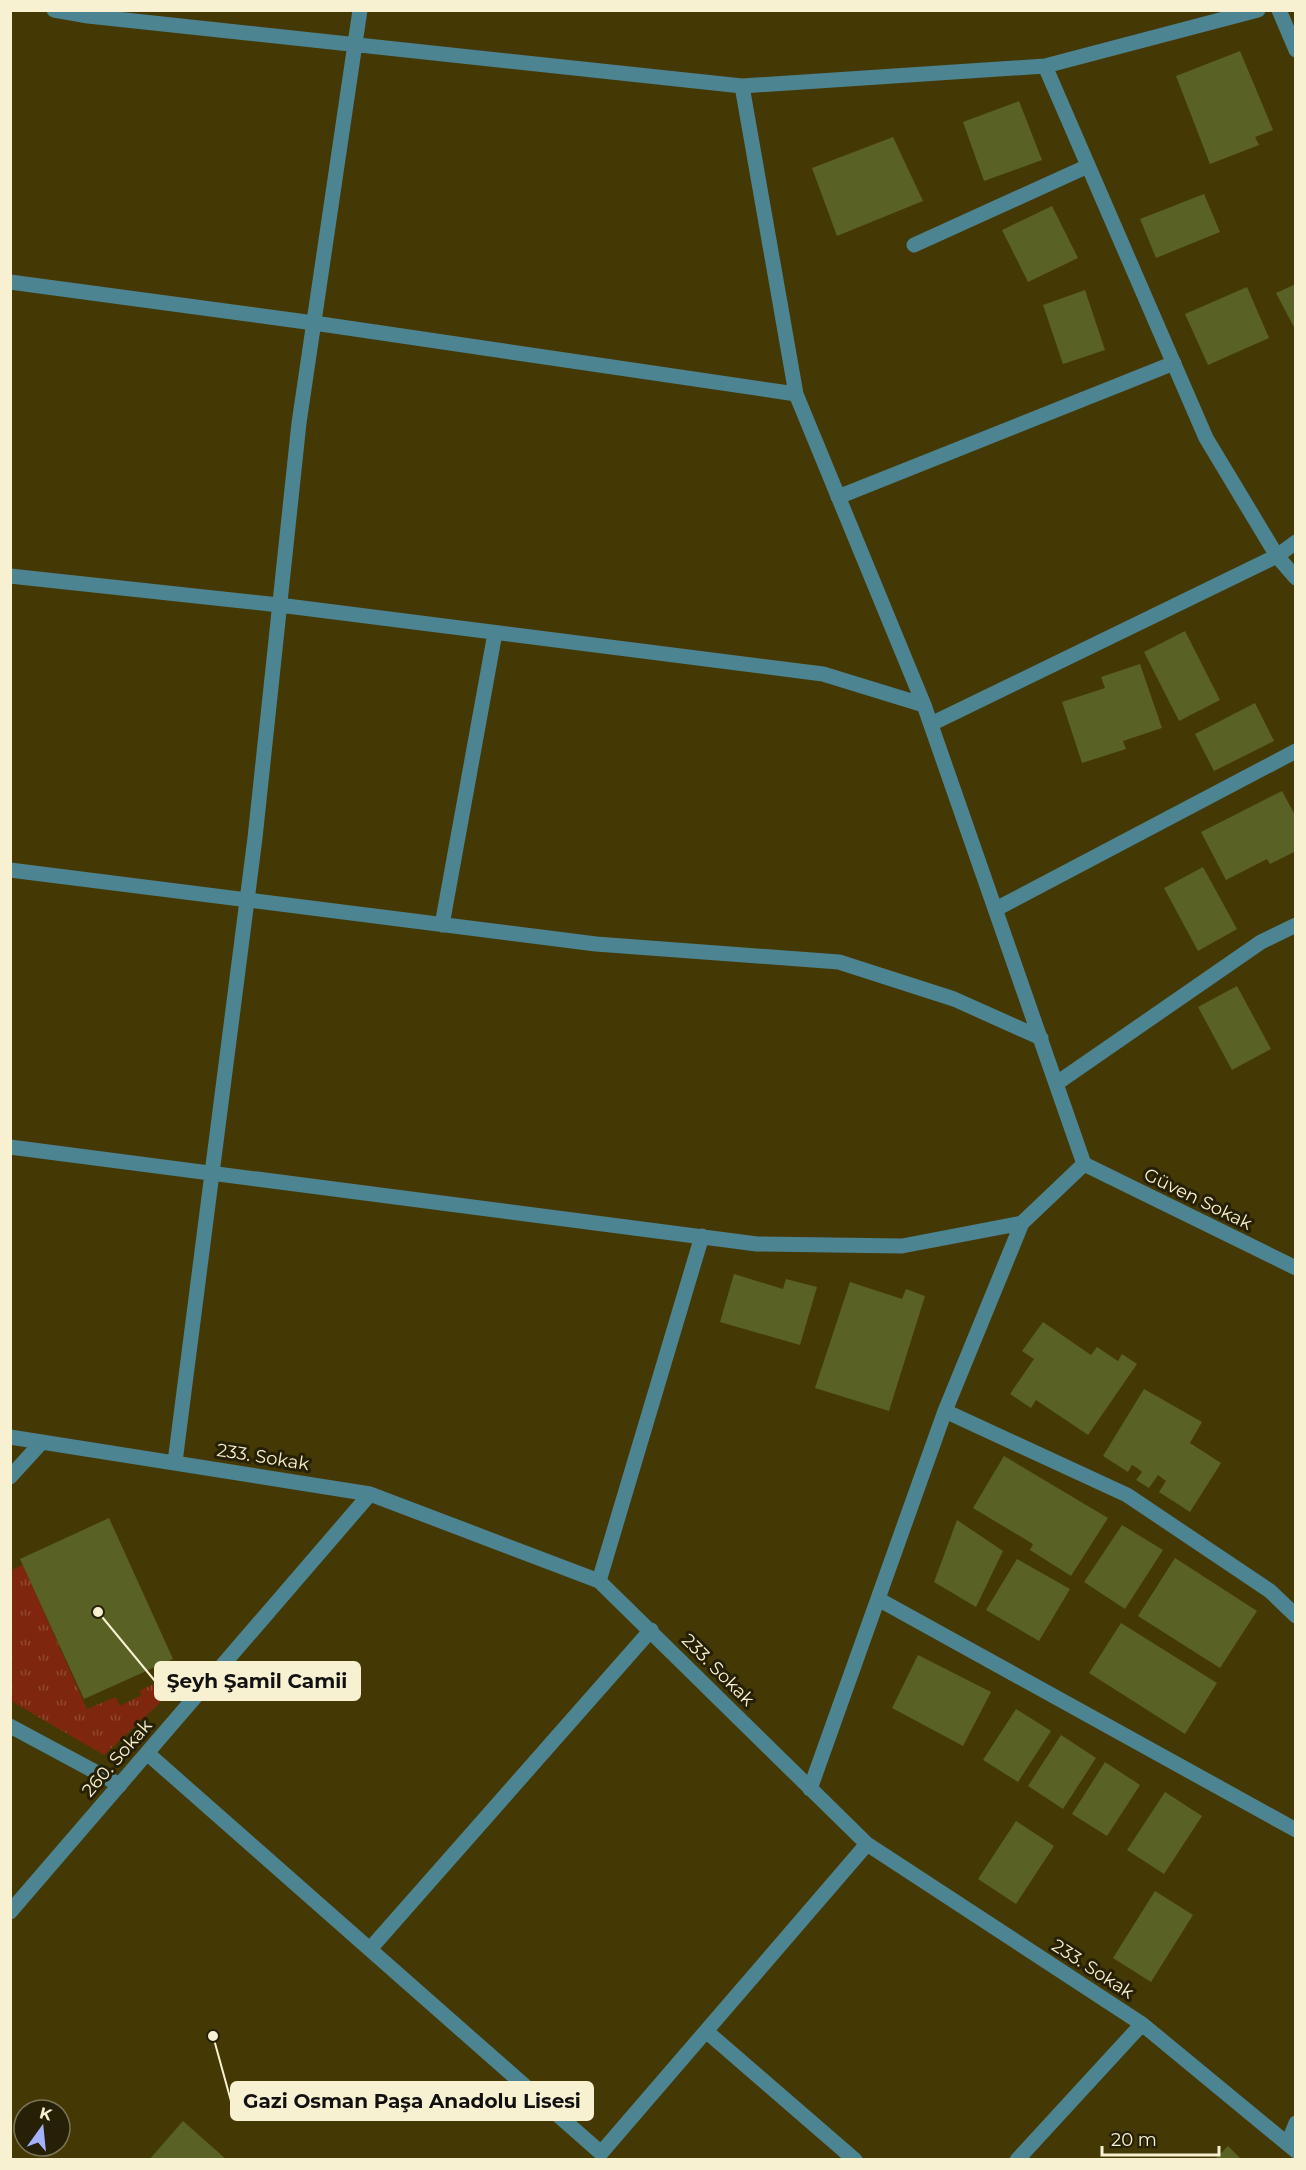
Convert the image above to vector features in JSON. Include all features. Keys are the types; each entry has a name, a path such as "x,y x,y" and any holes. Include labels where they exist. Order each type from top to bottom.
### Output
{"street":[{"path":"54,10 88,16 742,86 1045,66 1258,10"},
{"path":"175,1462 247,900 299,423 360,10"},
{"path":"1279,10 1296,50"},
{"path":"1045,66 1206,438 1277,556 1296,578"},
{"path":"742,86 796,394 924,705 1084,1164 1022,1223 945,1411 810,1789"},
{"path":"914,245 1088,166"},
{"path":"10,282 314,323 796,394"},
{"path":"838,497 1174,363"},
{"path":"931,724 1277,556 1296,542"},
{"path":"10,576 279,605 823,674 924,705"},
{"path":"442,924 495,633"},
{"path":"996,909 1296,751"},
{"path":"10,870 596,944 839,962 954,999 1041,1038"},
{"path":"1057,1083 1261,942 1296,925"},
{"path":"10,1147 757,1244 902,1246 1022,1223"},
{"name":"Güven Sokak","path":"1084,1164 1296,1268"},
{"path":"599,1581 702,1236"},
{"path":"945,1411 1127,1495 1270,1592 1296,1616"},
{"name":"233. Sokak","path":"10,1437 370,1494 599,1581 867,1845 1142,2024 1292,2147"},
{"path":"10,1477 42,1442"},
{"name":"260. Sokak","path":"10,1912 370,1494"},
{"path":"878,1599 1296,1830"},
{"path":"370,1949 651,1630"},
{"path":"10,1726 120,1785"},
{"path":"147,1753 370,1949 598,2156 867,1845"},
{"path":"1017,2160 1142,2024"},
{"path":"706,2031 855,2160"},
{"path":"1292,2147 1296,2123"}],"green space":[{"path":"23,1565 87,1709 116,1697 120,1706 142,1695 139,1691 176,1674 181,1683 104,1755 11,1701 11,1570"}],"building":[{"path":"1240,51 1273,130 1255,137 1259,145 1210,164 1176,76"},
{"path":"1019,101 1042,160 984,181 963,122"},
{"path":"893,137 923,201 837,236 812,168"},
{"path":"1204,194 1220,232 1156,258 1140,219"},
{"path":"1052,206 1078,258 1028,282 1002,230"},
{"path":"1296,284 1296,331 1276,293"},
{"path":"1247,287 1269,338 1208,365 1185,314"},
{"path":"1085,290 1105,350 1063,364 1043,305"},
{"path":"1185,631 1220,700 1179,721 1144,652"},
{"path":"1140,664 1162,728 1123,741 1126,749 1082,763 1062,702 1105,688 1101,677"},
{"path":"1255,703 1274,741 1214,771 1195,734"},
{"path":"1282,791 1296,817 1296,851 1270,864 1267,859 1226,880 1201,832"},
{"path":"1203,867 1237,929 1198,951 1164,888"},
{"path":"1237,986 1271,1049 1232,1070 1198,1007"},
{"path":"734,1274 783,1289 786,1279 817,1287 800,1345 720,1322"},
{"path":"850,1282 902,1299 906,1289 925,1296 889,1411 815,1388"},
{"path":"1043,1322 1091,1355 1097,1347 1118,1361 1122,1354 1137,1364 1088,1435 1036,1400 1031,1408 1010,1394 1034,1359 1022,1351"},
{"path":"1144,1389 1202,1422 1190,1443 1221,1463 1190,1512 1159,1492 1166,1481 1158,1475 1149,1488 1136,1480 1142,1472 1137,1468 1132,1465 1128,1472 1103,1456"},
{"path":"1004,1456 1108,1518 1071,1576 1030,1550 1033,1544 973,1508"},
{"path":"109,1518 173,1659 84,1699 20,1559"},
{"path":"957,1520 1003,1551 976,1607 934,1582"},
{"path":"1122,1525 1163,1550 1125,1609 1084,1582"},
{"path":"1175,1558 1257,1611 1220,1668 1138,1616"},
{"path":"1017,1559 1070,1589 1039,1641 986,1610"},
{"path":"1121,1623 1217,1683 1185,1734 1089,1673"},
{"path":"918,1655 991,1692 963,1746 892,1708"},
{"path":"1016,1709 1051,1731 1018,1782 983,1760"},
{"path":"1061,1735 1096,1758 1063,1809 1028,1786"},
{"path":"1105,1762 1140,1785 1107,1836 1072,1814"},
{"path":"1165,1792 1202,1816 1164,1874 1127,1850"},
{"path":"1016,1821 1054,1846 1016,1904 978,1879"},
{"path":"1155,1891 1193,1915 1151,1982 1113,1958"},
{"path":"183,2121 227,2160 149,2160"},
{"path":"1228,2146 1242,2160 1214,2160"}],"place":[{"name":"Şeyh Şamil Camii","path":"98,1612"},
{"name":"Gazi Osman Paşa Anadolu Lisesi","path":"213,2036"}]}
